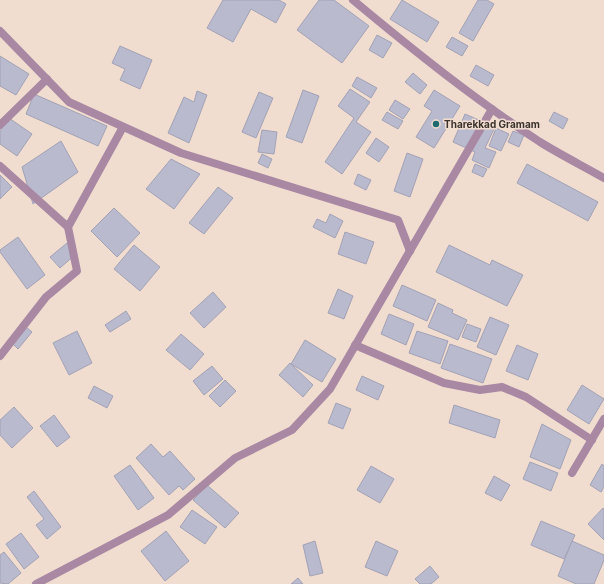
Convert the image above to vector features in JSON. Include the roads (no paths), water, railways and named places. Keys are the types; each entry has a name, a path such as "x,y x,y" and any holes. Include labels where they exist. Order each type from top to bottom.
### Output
{"street":[{"path":"353,0 430,64 492,109 541,142 604,178"},
{"path":"0,30 69,102 181,153 398,220 410,251"},
{"path":"0,125 47,79"},
{"path":"36,584 168,515 235,458 292,430 330,389 492,109"},
{"path":"68,227 123,127"},
{"path":"0,166 68,227 76,271 46,297 0,356"},
{"path":"355,345 444,383 480,390 502,387 526,397 592,440"},
{"path":"572,473 604,419"}],"place":[{"name":"Tharekkad Gramam","path":"436,124"}]}
